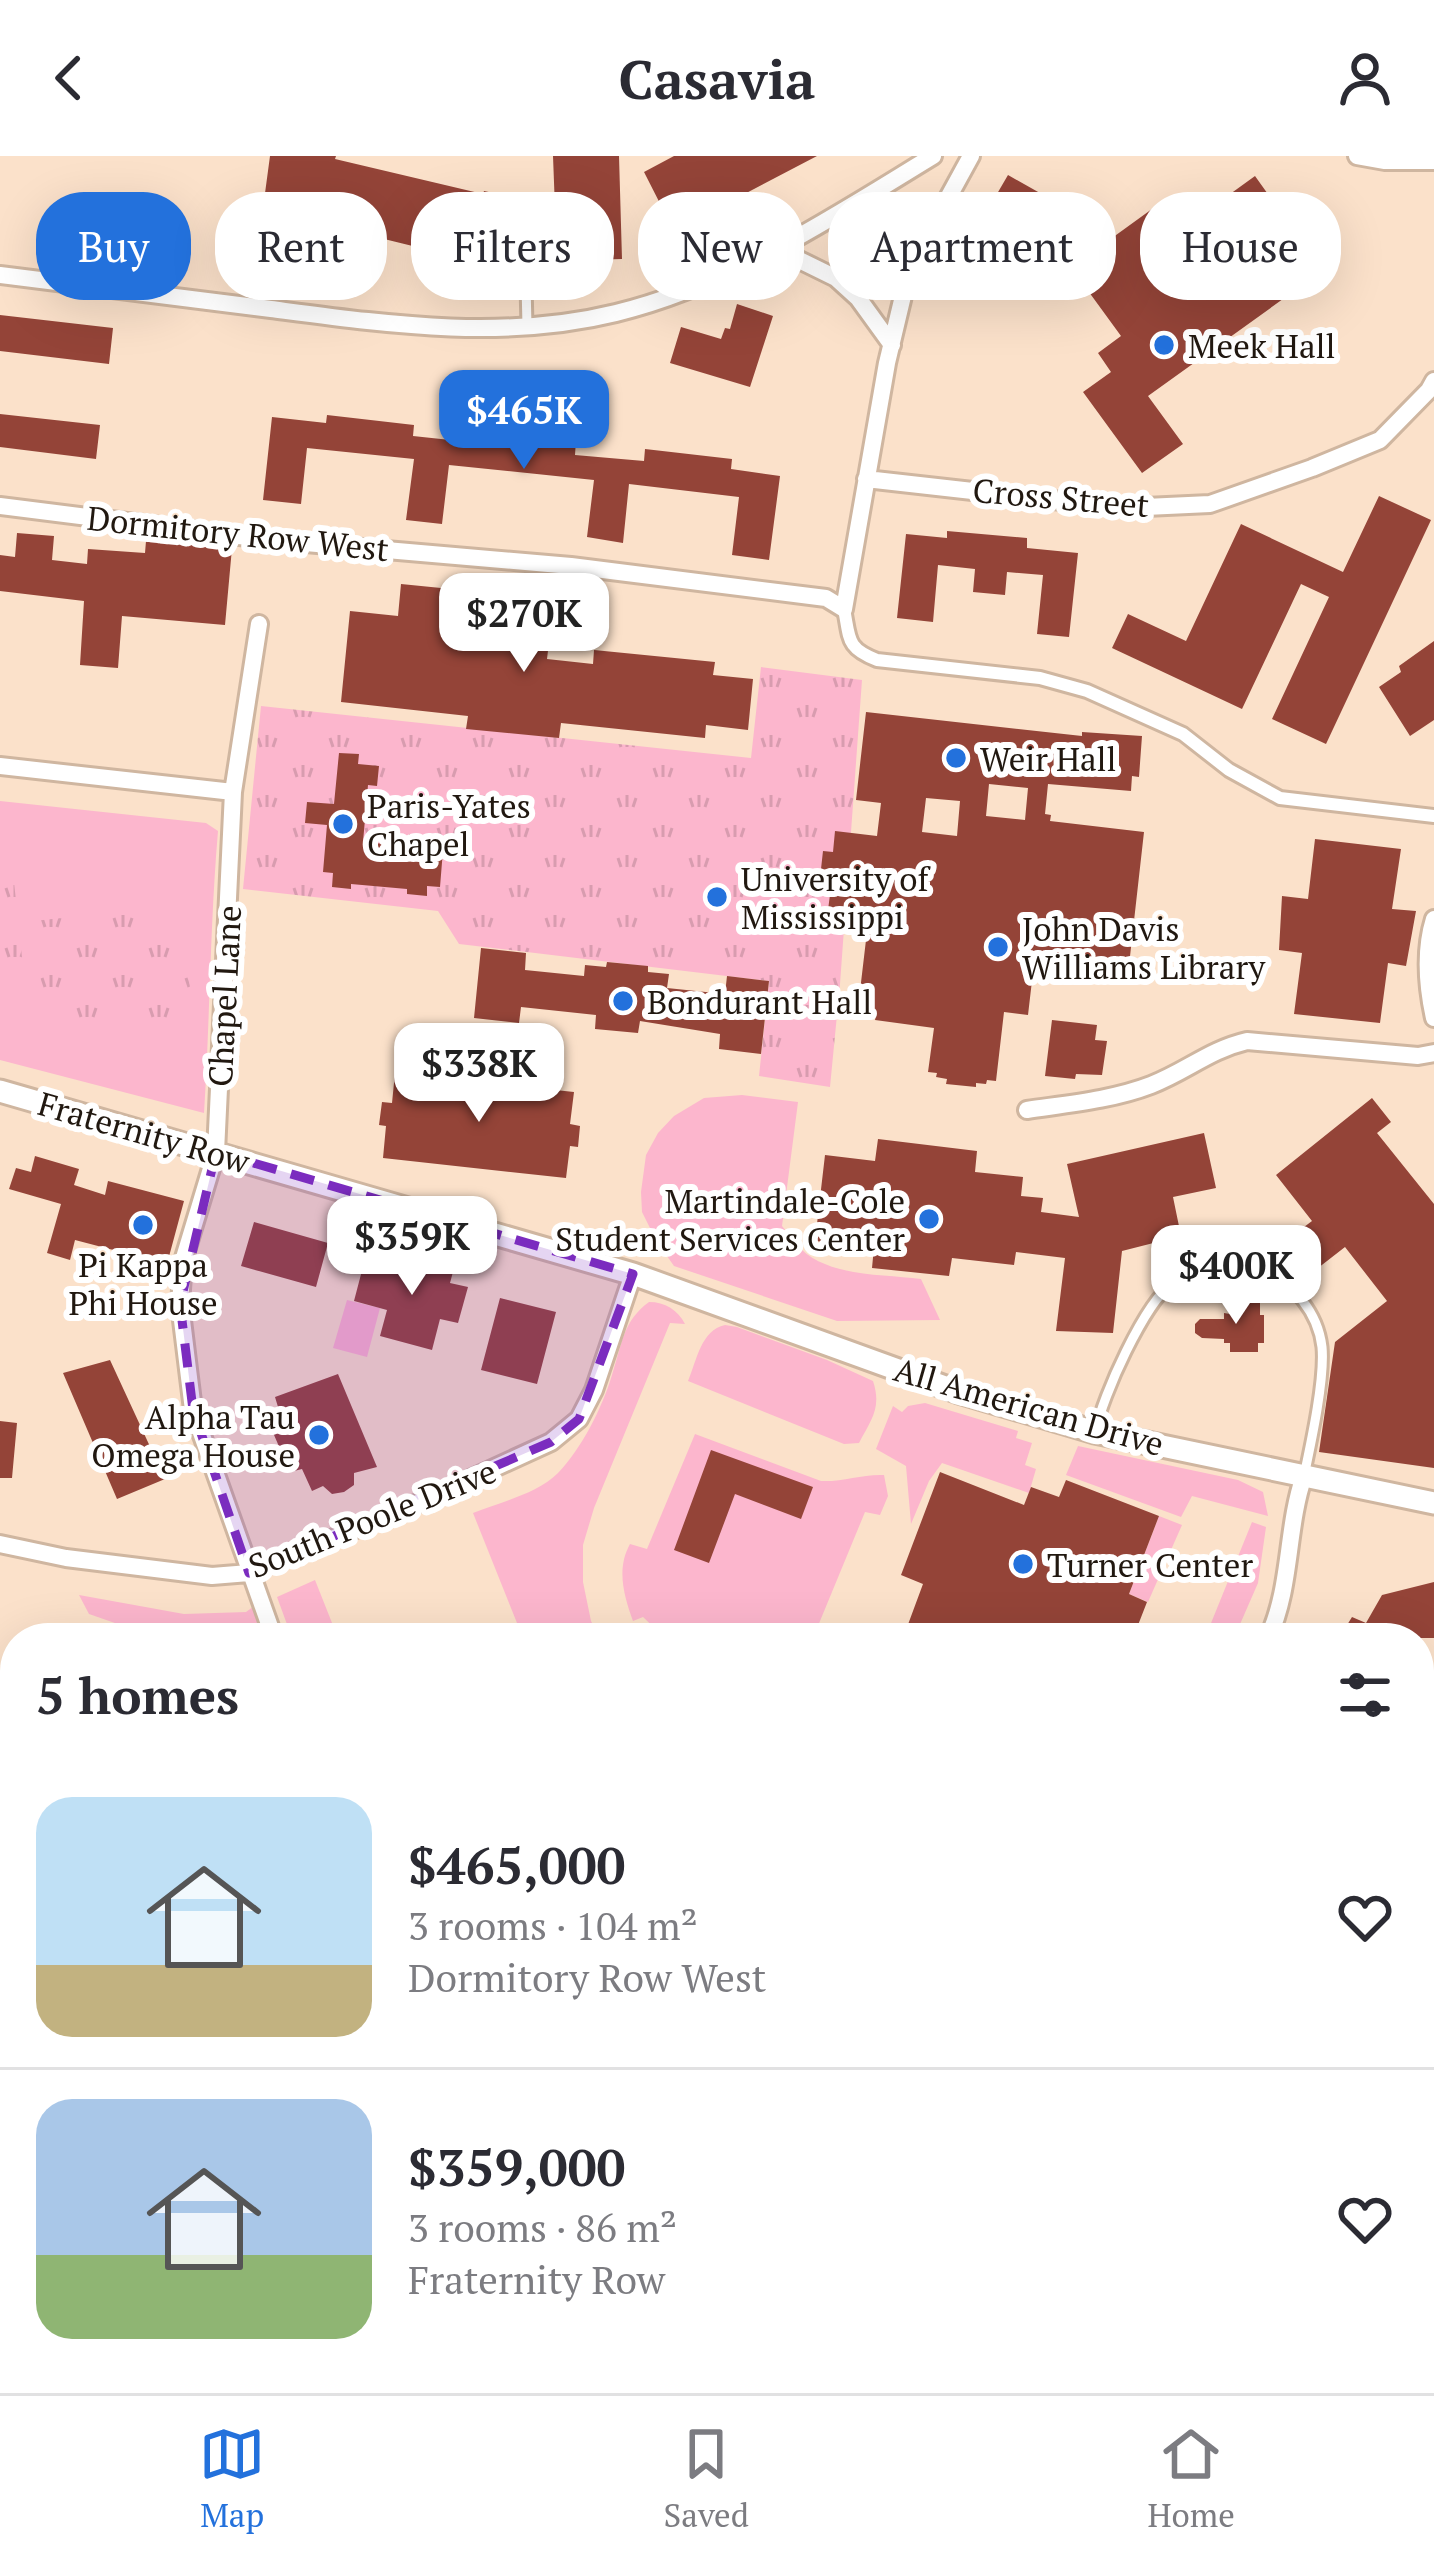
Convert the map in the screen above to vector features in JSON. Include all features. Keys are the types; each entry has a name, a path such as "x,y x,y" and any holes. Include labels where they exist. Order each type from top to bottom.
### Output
{"street":[{"path":"804,233 934,156"},
{"path":"971,156 903,296 844,609 848,638 857,652 878,661 1040,678 1087,691 1183,734 1229,770 1280,798 1434,816"},
{"path":"1357,156 1434,161"},
{"path":"804,262 836,278 858,298 892,345"},
{"path":"0,275 463,329 614,314 658,300"},
{"name":"Cross Street","path":"866,479 1124,508 1210,504 1380,440 1434,381"},
{"name":"Dormitory Row West","path":"0,506 272,540 571,566 826,598 844,609"},
{"name":"Chapel Lane","path":"259,624 233,792 216,1152 183,1262 180,1304 193,1410 268,1623"},
{"path":"0,766 233,792"},
{"path":"1434,919 1427,988 1434,1018"},
{"path":"1027,1110 1147,1087 1222,1047 1247,1041 1418,1056 1434,1053"},
{"name":"Fraternity Row","path":"0,1091 633,1274"},
{"name":"All American Drive","path":"633,1274 959,1392 1095,1432 1434,1503"},
{"name":"South Poole Drive","path":"0,1544 191,1574 249,1573 423,1502 551,1442 580,1419 633,1274"},
{"path":"1276,1623 1304,1476"}],"lane":[{"path":"526,300 527,326"},
{"path":"1095,1432 1099,1413 1155,1300 1175,1282 1206,1272 1237,1267 1262,1270 1306,1301 1322,1347 1304,1476"}],"highlighted area":[{"path":"216,1152 633,1274 579,1419 551,1442 249,1573 193,1410 180,1304"}],"green space":[{"path":"761,667 862,680 830,1087 759,1076 769,981 459,944 438,911 243,889 261,706 751,758"},
{"path":"0,801 206,823 218,831 204,1113 0,1060"},
{"path":"14,882 26,995 0,998 0,884"},
{"path":"181,905 193,1016 46,1030 34,921"},
{"path":"742,1095 798,1102 782,1226 798,1246 827,1265 921,1279 940,1320 837,1321 674,1266 642,1212 646,1155 674,1116 704,1098"},
{"path":"347,1300 380,1308 367,1357 333,1348"},
{"path":"649,1302 660,1303 685,1324 670,1323 594,1508 583,1545 583,1582 592,1623 517,1623 473,1513 540,1487 567,1463 597,1414 621,1343"},
{"path":"725,1325 873,1381 876,1406 859,1443 844,1444 688,1381 705,1339"},
{"path":"925,1403 1018,1431 1016,1438 1032,1443 1025,1465 1036,1469 1029,1493 942,1463 911,1524 906,1466 876,1449 893,1406 902,1412"},
{"path":"695,1434 821,1481 884,1475 888,1496 880,1515 865,1512 819,1623 649,1623 643,1617 633,1621 623,1563 630,1544 647,1549"},
{"path":"1078,1446 1238,1480 1263,1492 1268,1516 1192,1496 1181,1517 1066,1475"},
{"path":"1159,1516 1182,1525 1148,1602 1129,1594"},
{"path":"1252,1522 1266,1527 1258,1583 1241,1623 1211,1623"},
{"path":"315,1580 332,1623 287,1623 277,1597"},
{"path":"79,1595 184,1614 246,1612 260,1602 268,1623 115,1623 89,1614"}],"building":[{"path":"270,156 336,156 475,192 411,192 411,246 387,240 387,192 265,192"},
{"path":"553,156 619,156 622,259 614,259 614,192 554,192"},
{"path":"674,156 817,156 748,192 654,192 644,172"},
{"path":"1008,175 1038,192 998,192"},
{"path":"1255,176 1266,192 1233,192"},
{"name":"Meek Hall","path":"1140,218 1140,300 1282,300 1148,396 1183,444 1142,473 1083,392 1111,372 1098,353 1121,336 1095,300 1116,300 1116,235"},
{"path":"737,304 773,316 750,387 670,363 681,327 721,339 725,328 730,329"},
{"path":"0,315 113,328 109,364 0,351"},
{"path":"0,414 100,425 96,459 0,447"},
{"path":"327,415 414,425 413,436 469,442 470,429 576,440 575,455 644,461 645,449 732,459 731,469 780,476 769,560 732,555 739,497 629,484 623,543 587,537 594,480 449,465 442,524 406,520 414,459 307,448 301,504 263,500 272,417 326,423"},
{"path":"1379,496 1431,520 1326,744 1272,719 1329,597 1301,584 1242,709 1112,648 1128,614 1186,641 1241,524 1343,572"},
{"path":"947,531 1027,538 1027,548 1078,553 1069,637 1037,634 1043,575 1007,572 1005,595 973,592 975,569 938,565 933,622 897,618 906,534 947,538"},
{"path":"17,533 54,536 52,560 87,564 88,549 145,553 146,541 232,548 225,625 122,616 118,668 80,665 84,601 0,591 0,555 15,557"},
{"path":"401,584 491,593 488,628 550,634 547,659 593,664 594,650 715,662 713,675 753,679 748,730 706,725 705,738 561,723 559,738 466,729 468,716 341,702 350,611 398,616"},
{"path":"1434,641 1434,720 1410,736 1379,687"},
{"name":"John Davis Williams Library","path":"866,712 1082,736 1082,732 1142,736 1139,777 1132,776 1131,791 1048,784 1045,814 1051,815 1050,821 1144,832 1127,983 1033,972 1028,1015 1004,1012 996,1081 976,1083 976,1087 946,1084 947,1079 928,1072 934,1028 875,1020 876,1015 858,1008 868,923 839,919 840,911 828,910 831,887 819,887 823,851 833,852 835,831 877,836 881,803 856,800","holes":["989,784 1028,788 1025,820 986,816","926,798 960,801 957,836 922,832"]},
{"name":"Paris-Yates Chapel","path":"339,753 359,754 358,764 379,766 377,786 368,785 363,842 408,846 409,834 434,836 433,849 443,850 440,887 427,886 427,896 407,894 407,889 332,887 333,873 323,872 327,825 305,823 307,802 334,804"},
{"path":"1315,839 1401,849 1392,909 1416,911 1406,966 1388,963 1380,1023 1294,1014 1302,953 1279,950 1282,896 1308,899"},
{"path":"481,948 526,953 525,970 584,976 585,965 648,966 648,972 669,974 667,988 725,994 727,976 769,981 761,1054 719,1049 720,1034 640,1021 638,1033 595,1029 596,1015 521,1007 519,1023 474,1018"},
{"path":"1052,1020 1097,1025 1095,1040 1107,1041 1102,1075 1045,1076"},
{"path":"395,1073 574,1092 570,1124 580,1126 578,1147 570,1146 566,1178 383,1158 382,1102 392,1103"},
{"path":"1372,1098 1391,1122 1377,1133 1434,1204 1434,1468 1319,1452 1335,1342 1387,1301 1345,1247 1318,1268 1292,1236 1312,1221 1276,1175"},
{"path":"1204,1133 1216,1188 1173,1197 1181,1236 1122,1251 1113,1333 1056,1331 1065,1258 1016,1252 1014,1265 952,1258 949,1276 872,1268 874,1247 815,1241 825,1155 875,1161 878,1139 977,1151 975,1172 1023,1177 1021,1196 1043,1198 1041,1212 1079,1217 1067,1164"},
{"path":"35,1156 79,1169 74,1185 105,1195 108,1181 184,1201 167,1264 75,1240 70,1260 47,1253 61,1204 9,1189 16,1168 31,1172"},
{"path":"254,1222 328,1243 316,1287 241,1266"},
{"path":"399,1253 454,1268 450,1283 468,1287 458,1323 440,1319 432,1350 380,1336 387,1310 354,1301 365,1259 395,1268"},
{"path":"500,1298 556,1312 537,1384 481,1370"},
{"path":"1230,1302 1260,1302 1264,1343 1258,1343 1258,1352 1230,1352 1230,1343 1224,1339 1195,1333 1200,1319 1224,1319 1224,1313 1230,1314"},
{"path":"110,1360 165,1479 117,1499 63,1373"},
{"name":"Alpha Tau Omega House","path":"338,1374 377,1467 354,1473 354,1485 332,1494 323,1486 312,1491 302,1469 290,1472 268,1421 281,1417 275,1397"},
{"path":"0,1421 17,1423 12,1478 0,1478"},
{"path":"711,1450 813,1487 801,1519 735,1494 709,1563 674,1550"},
{"name":"Turner Center","path":"940,1472 1024,1505 1031,1487 1059,1497 1066,1480 1159,1516 1129,1594 1147,1602 1139,1623 909,1623 923,1584 901,1575"},
{"path":"1434,1582 1434,1623 1366,1623 1382,1595"}],"place":[{"name":"Meek Hall","path":"1164,345"},
{"name":"Weir Hall","path":"956,758"},
{"name":"Paris-Yates Chapel","path":"343,824"},
{"name":"University of Mississippi","path":"717,897"},
{"name":"John Davis Williams Library","path":"998,947"},
{"name":"Bondurant Hall","path":"623,1001"},
{"name":"Martindale-Cole Student Services Center","path":"929,1219"},
{"name":"Pi Kappa Phi House","path":"143,1225"},
{"name":"Alpha Tau Omega House","path":"319,1435"},
{"name":"Turner Center","path":"1023,1564"}]}
